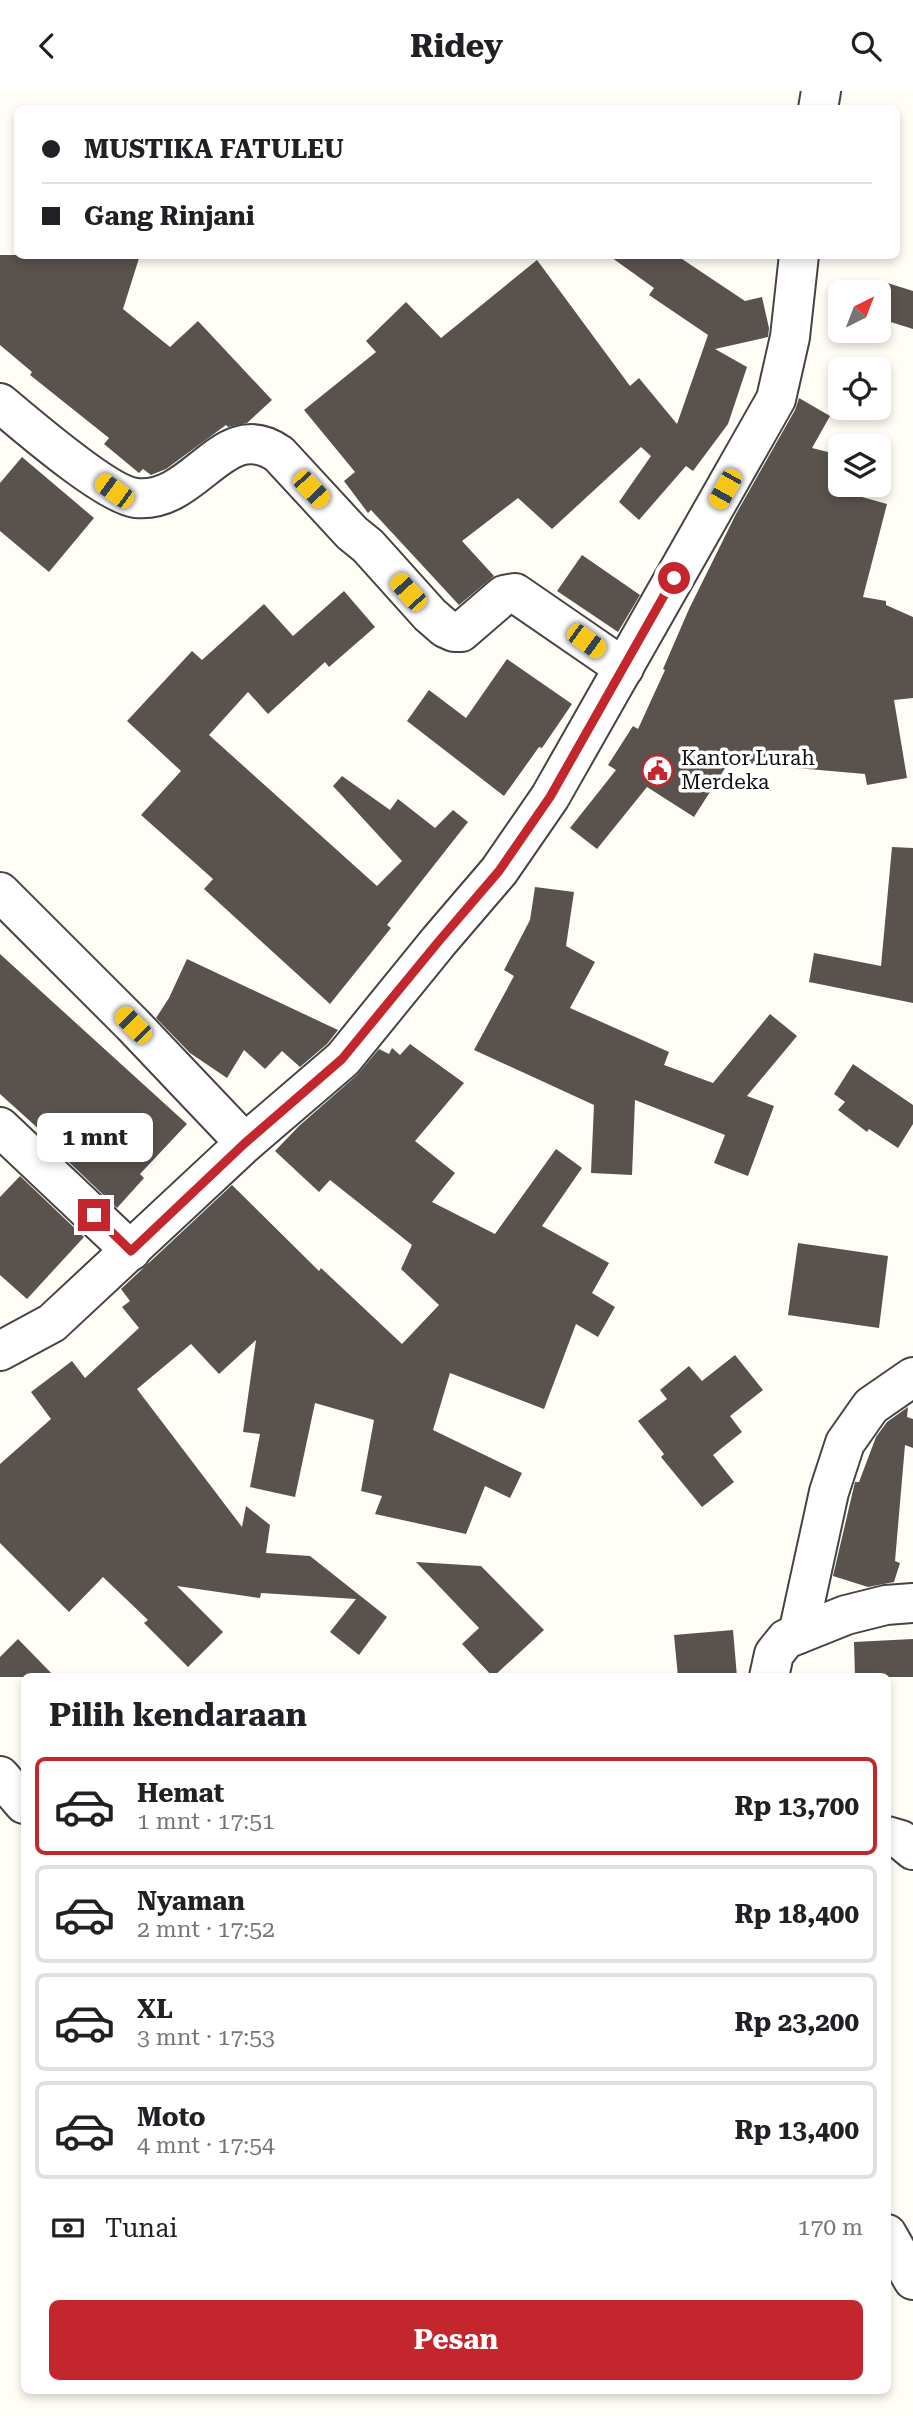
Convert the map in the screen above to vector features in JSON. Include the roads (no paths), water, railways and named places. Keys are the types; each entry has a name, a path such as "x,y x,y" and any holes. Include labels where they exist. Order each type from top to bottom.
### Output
{"street":[{"path":"0,1352 52,1323 245,1143 342,1059 499,871 550,797 776,399 790,337 799,259"},
{"path":"0,403 36,434 114,491 136,498 158,497 176,489 237,445 251,443 266,446 279,454 445,628 461,632 504,595 515,593 624,668"},
{"path":"0,892 133,1025 245,1143"},
{"path":"0,1126 131,1251"},
{"path":"798,1634 829,1492 845,1443 871,1406 913,1377"},
{"path":"770,1673 774,1654 786,1639 846,1615 886,1605 913,1603"},
{"path":"0,1776 21,1800"},
{"path":"891,1837 901,1840 913,1850"},
{"path":"891,2241 913,2280"}],"place":[{"name":"Kantor Lurah Merdeka","path":"658,770"}]}
